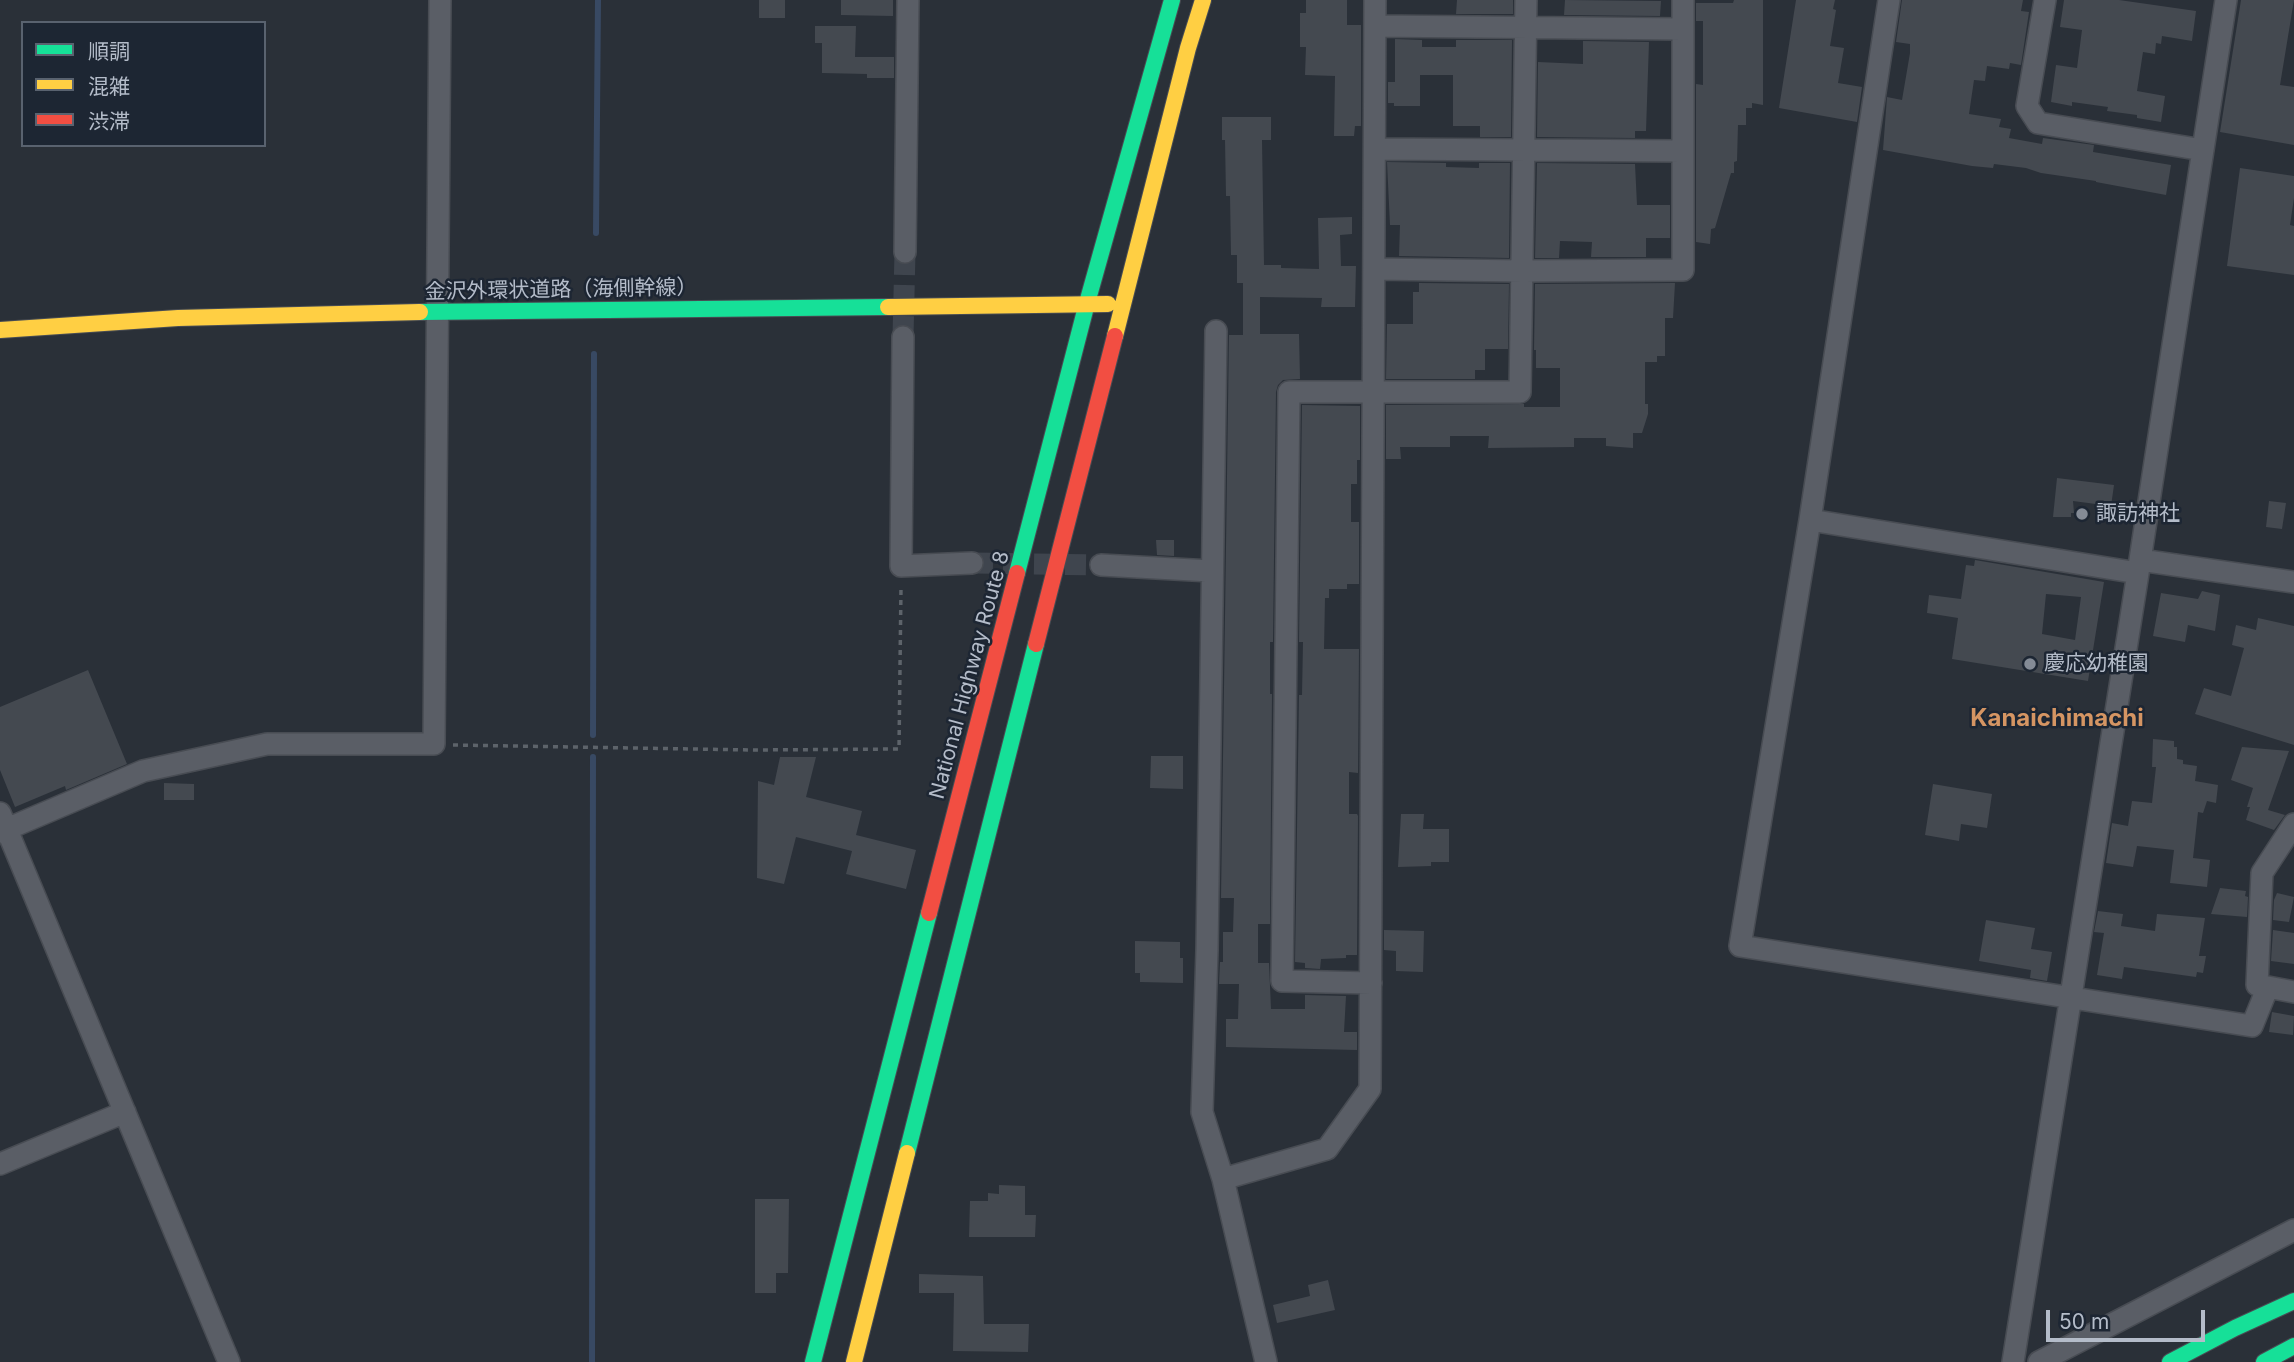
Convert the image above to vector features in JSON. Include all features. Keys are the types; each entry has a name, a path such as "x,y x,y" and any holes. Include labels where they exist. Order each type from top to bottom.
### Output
{"main road":[{"name":"National Highway Route 8","path":"813,1362 1087,303 1172,0"},
{"path":"854,1362 1188,48 1203,0"},
{"name":"金沢外環状道路（海側幹線）","path":"0,330 177,318 438,312 1087,303 1123,305"},
{"path":"2170,1362 2235,1328 2294,1303"},
{"path":"2186,1362 2294,1303"},
{"path":"2264,1362 2294,1346"}],"street":[{"path":"229,1362 2,825 143,771 267,744 433,744 440,0"},
{"path":"905,252 908,0"},
{"path":"1223,1179 1327,1149 1370,1089 1376,0"},
{"path":"1371,982 1282,981 1289,391 1520,392 1526,0"},
{"path":"1374,269 1683,270 1683,0"},
{"path":"1889,0 1810,520 1740,946 2252,1026 2267,989"},
{"path":"2045,0 2027,106 2038,123 2203,150"},
{"path":"2013,1362 2226,0"},
{"path":"1375,26 1682,29"},
{"path":"1375,149 1682,151"},
{"path":"1216,331 1202,1112 1223,1179 1266,1362"},
{"path":"904,337 901,566 972,563"},
{"path":"1810,520 2139,566 2172,566 2294,582"},
{"path":"1101,565 1211,571"},
{"path":"2294,824 2262,873 2257,985 2294,992"},
{"path":"0,1164 125,1112"},
{"path":"2039,1362 2294,1230"}],"path":[{"path":"433,744 754,750 899,749 901,566"}],"building":[{"path":"759,0 785,0 785,18 759,18"},
{"path":"841,0 893,0 893,16 841,15"},
{"path":"1306,0 1347,0 1347,25 1361,25 1361,126 1355,126 1354,136 1334,136 1335,76 1305,75 1306,47 1300,47 1300,13 1306,13"},
{"path":"1457,0 1513,0 1513,14 1456,14"},
{"path":"1565,0 1661,1 1660,16 1564,15"},
{"path":"1734,0 1763,0 1763,105 1752,103 1752,108 1746,108 1746,125 1738,125 1737,161 1734,162 1734,173 1731,173 1715,228 1711,229 1710,244 1696,242 1696,84 1703,85 1703,21 1696,21 1696,3 1733,3"},
{"path":"1796,0 1835,0 1830,46 1844,48 1838,83 1862,87 1857,122 1779,108"},
{"path":"1902,0 2023,0 2021,11 2029,12 2021,65 2010,63 2009,69 1987,66 1985,81 1974,80 1969,114 2001,119 1999,127 2011,129 2009,138 2042,144 2043,138 2094,145 2093,152 2171,165 2166,195 2026,168 1994,164 1993,168 1972,166 1883,150 1887,97 1902,100 1910,53 1910,44 1896,42"},
{"path":"2064,0 2119,0 2196,11 2192,41 2162,36 2161,44 2156,43 2155,54 2143,52 2137,91 2165,96 2161,122 2107,111 2108,107 2072,102 2072,106 2051,102 2056,65 2077,68 2082,30 2060,27"},
{"path":"2241,0 2294,0 2280,85 2294,87 2294,145 2220,132"},
{"path":"815,26 856,26 855,57 894,57 894,78 867,78 867,74 822,73 822,43 815,43"},
{"path":"1395,39 1422,40 1422,47 1456,47 1456,40 1512,40 1511,137 1480,137 1480,126 1453,126 1453,75 1420,75 1420,106 1394,106 1394,103 1388,103 1388,82 1395,82"},
{"path":"1583,41 1649,42 1646,131 1635,131 1635,138 1537,137 1538,62 1583,64"},
{"path":"1222,117 1271,117 1271,140 1262,140 1264,265 1319,269 1318,218 1352,217 1352,234 1340,235 1341,266 1356,266 1355,307 1321,307 1322,298 1260,297 1260,334 1299,334 1300,379 1283,380 1276,392 1273,642 1270,642 1270,924 1258,924 1258,963 1269,963 1271,1009 1305,1009 1305,995 1346,996 1344,1032 1357,1032 1357,1050 1226,1047 1226,1019 1238,1019 1239,984 1219,984 1220,962 1223,962 1223,932 1233,932 1234,898 1221,898 1229,335 1243,335 1243,283 1237,283 1237,255 1231,255 1230,196 1226,196"},
{"path":"1387,162 1446,163 1446,167 1479,168 1479,163 1510,163 1509,258 1399,256 1400,225 1390,225"},
{"path":"1537,163 1635,164 1637,205 1670,205 1670,238 1646,238 1646,257 1591,257 1592,242 1560,241 1559,258 1535,258"},
{"path":"2240,168 2294,176 2290,225 2294,226 2294,275 2227,266"},
{"path":"1419,283 1509,284 1508,349 1485,349 1485,370 1475,370 1475,379 1386,379 1387,324 1413,324 1413,292 1419,292"},
{"path":"1675,283 1673,318 1665,318 1665,356 1657,356 1657,362 1645,362 1645,404 1648,404 1648,414 1642,433 1633,433 1633,448 1606,446 1606,438 1574,438 1574,447 1488,448 1489,436 1450,436 1450,447 1400,447 1401,459 1386,459 1386,405 1524,404 1524,407 1560,407 1560,368 1536,368 1535,284"},
{"path":"1302,405 1360,406 1360,460 1357,460 1357,484 1351,484 1351,522 1359,522 1359,584 1347,584 1347,589 1329,589 1329,598 1325,598 1324,649 1359,649 1358,773 1349,772 1349,814 1358,816 1357,955 1321,959 1320,969 1305,968 1305,963 1295,962 1299,695 1302,695 1303,642 1299,642"},
{"path":"2057,478 2114,485 2111,506 2073,501 2074,513 2071,513 2071,517 2053,517"},
{"path":"2269,501 2286,503 2282,529 2266,527"},
{"path":"1156,540 1174,540 1174,556 1157,555"},
{"path":"1975,560 2104,582 2088,681 1952,659 1958,618 1927,613 1929,595 1961,599 1966,565 1974,566","holes":["2046,594 2081,597 2075,640 2042,634"]},
{"path":"2202,591 2220,595 2215,631 2188,625 2185,642 2153,636 2161,593 2198,599"},
{"path":"2258,618 2294,626 2294,745 2195,714 2204,688 2231,696 2244,648 2232,645 2236,625 2256,630"},
{"path":"88,670 127,764 66,790 65,786 15,807 0,770 0,707"},
{"path":"2153,739 2174,741 2177,759 2183,760 2183,764 2197,766 2195,781 2218,785 2216,803 2207,801 2203,813 2198,812 2193,858 2210,860 2207,887 2170,883 2174,850 2137,846 2133,867 2106,863 2112,823 2128,826 2132,801 2152,803 2156,767 2152,767"},
{"path":"2242,747 2289,751 2268,810 2285,815 2274,830 2246,820 2253,788 2231,780"},
{"path":"1151,756 1183,756 1183,789 1150,788"},
{"path":"780,757 816,757 806,797 862,811 856,835 916,850 906,889 846,874 852,851 796,837 784,884 757,878 758,781 774,785"},
{"path":"164,783 194,784 194,800 164,800"},
{"path":"1933,784 1992,794 1987,828 1961,824 1959,841 1925,835"},
{"path":"1401,814 1424,814 1423,829 1449,829 1449,862 1431,862 1431,866 1398,867"},
{"path":"2220,888 2246,891 2247,917 2211,914"},
{"path":"2277,893 2294,897 2289,922 2273,920"},
{"path":"2098,911 2123,914 2121,926 2155,931 2157,914 2205,918 2199,956 2206,956 2203,973 2197,972 2196,977 2124,967 2122,979 2097,975 2104,933 2094,932"},
{"path":"1986,920 2035,928 2031,949 2052,952 2047,981 2030,978 2031,970 1979,961"},
{"path":"1384,930 1424,931 1423,972 1396,971 1396,951 1384,950"},
{"path":"2273,930 2294,933 2294,964 2271,961"},
{"path":"1135,941 1180,942 1183,983 1140,982 1140,973 1135,973"},
{"path":"2272,1012 2294,1016 2293,1035 2269,1032"},
{"path":"999,1185 1025,1186 1025,1215 1036,1215 1035,1237 969,1237 970,1201 988,1201 988,1193 999,1194"},
{"path":"755,1199 789,1199 788,1273 776,1273 776,1293 755,1293"},
{"path":"919,1274 983,1276 984,1324 1029,1324 1028,1352 953,1351 954,1293 919,1293"},
{"path":"1328,1280 1335,1310 1277,1323 1273,1305 1310,1296 1308,1285"}],"waterway":[{"path":"596,233 598,0"},
{"path":"593,735 594,354"},
{"path":"592,1362 593,757"}],"tunnel":[{"path":"903,337 905,252"},
{"path":"972,563 1101,565"}],"traffic: fast":[{"path":"1017,573 1087,303 1172,0"},
{"path":"420,312 888,307"},
{"path":"907,1153 1036,644"},
{"path":"813,1362 929,913"},
{"path":"2170,1362 2294,1301"},
{"path":"2264,1362 2294,1346"}],"traffic: slow":[{"path":"1115,336 1188,48 1203,0"},
{"path":"888,307 1108,304"},
{"path":"0,330 178,318 420,312"},
{"path":"854,1362 907,1153"}],"traffic: jam":[{"path":"1036,644 1115,336"},
{"path":"929,913 1017,573"}],"place":[{"name":"諏訪神社","path":"2082,514"},
{"name":"慶応幼稚園","path":"2030,664"}],"district":[{"name":"Kanaichimachi","path":"2057,719"}]}
